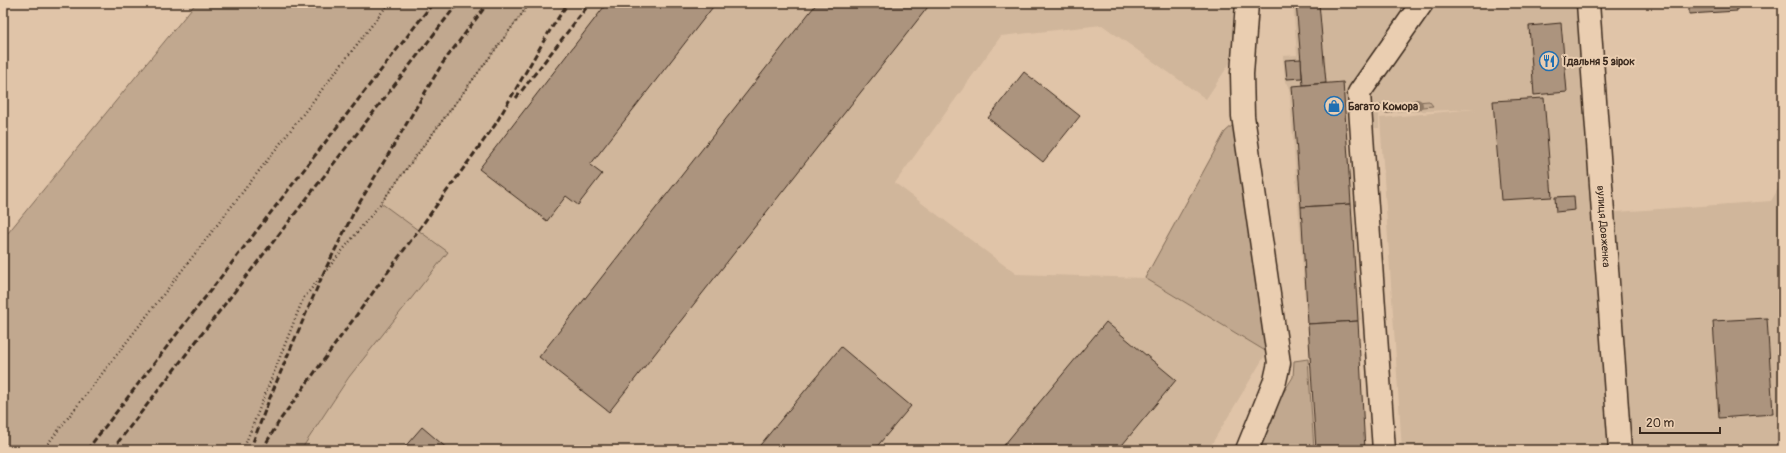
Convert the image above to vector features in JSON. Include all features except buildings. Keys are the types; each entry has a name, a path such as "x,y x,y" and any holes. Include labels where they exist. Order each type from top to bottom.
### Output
{"main road":[{"path":"1247,3 1242,74 1243,116 1279,363 1275,381 1247,450"},
{"path":"1384,450 1360,93 1422,3"},
{"name":"вулиця Довженка","path":"1588,3 1620,450"}],"path":[{"path":"43,450 389,3"},
{"path":"243,450 302,299 381,203 530,3"}],"shaded area":[{"path":"196,3 530,3 381,203 448,252 349,377 301,450 3,450 3,239"},
{"path":"530,3 1234,3 1230,63 1206,99 1102,25 1001,36 895,183 1016,274 1145,278 1267,352 1208,450 301,450 349,378 381,203"},
{"path":"1293,3 1588,3 1603,213 1771,201 1778,189 1783,189 1783,450 1402,450 1380,118 1475,109 1379,113 1379,128 1348,130 1361,320 1307,324 1289,86 1285,82 1283,56 1297,55"},
{"path":"1429,101 1433,106 1378,111 1380,105"},
{"path":"1243,116 1267,352 1145,278 1225,132"},
{"path":"1308,359 1314,450 1256,450 1270,414 1293,377 1294,361"}],"railway":[{"path":"87,450 433,3"},
{"path":"112,450 458,3"},
{"path":"250,450 269,400 324,272 354,212 442,64 488,3"},
{"path":"262,450 280,420 495,125 549,32 568,3"},
{"path":"516,98 590,3"}],"place":[{"name":"Їдальня 5 зірок","path":"1549,61"},
{"name":"Багато Комора","path":"1334,106"}]}
